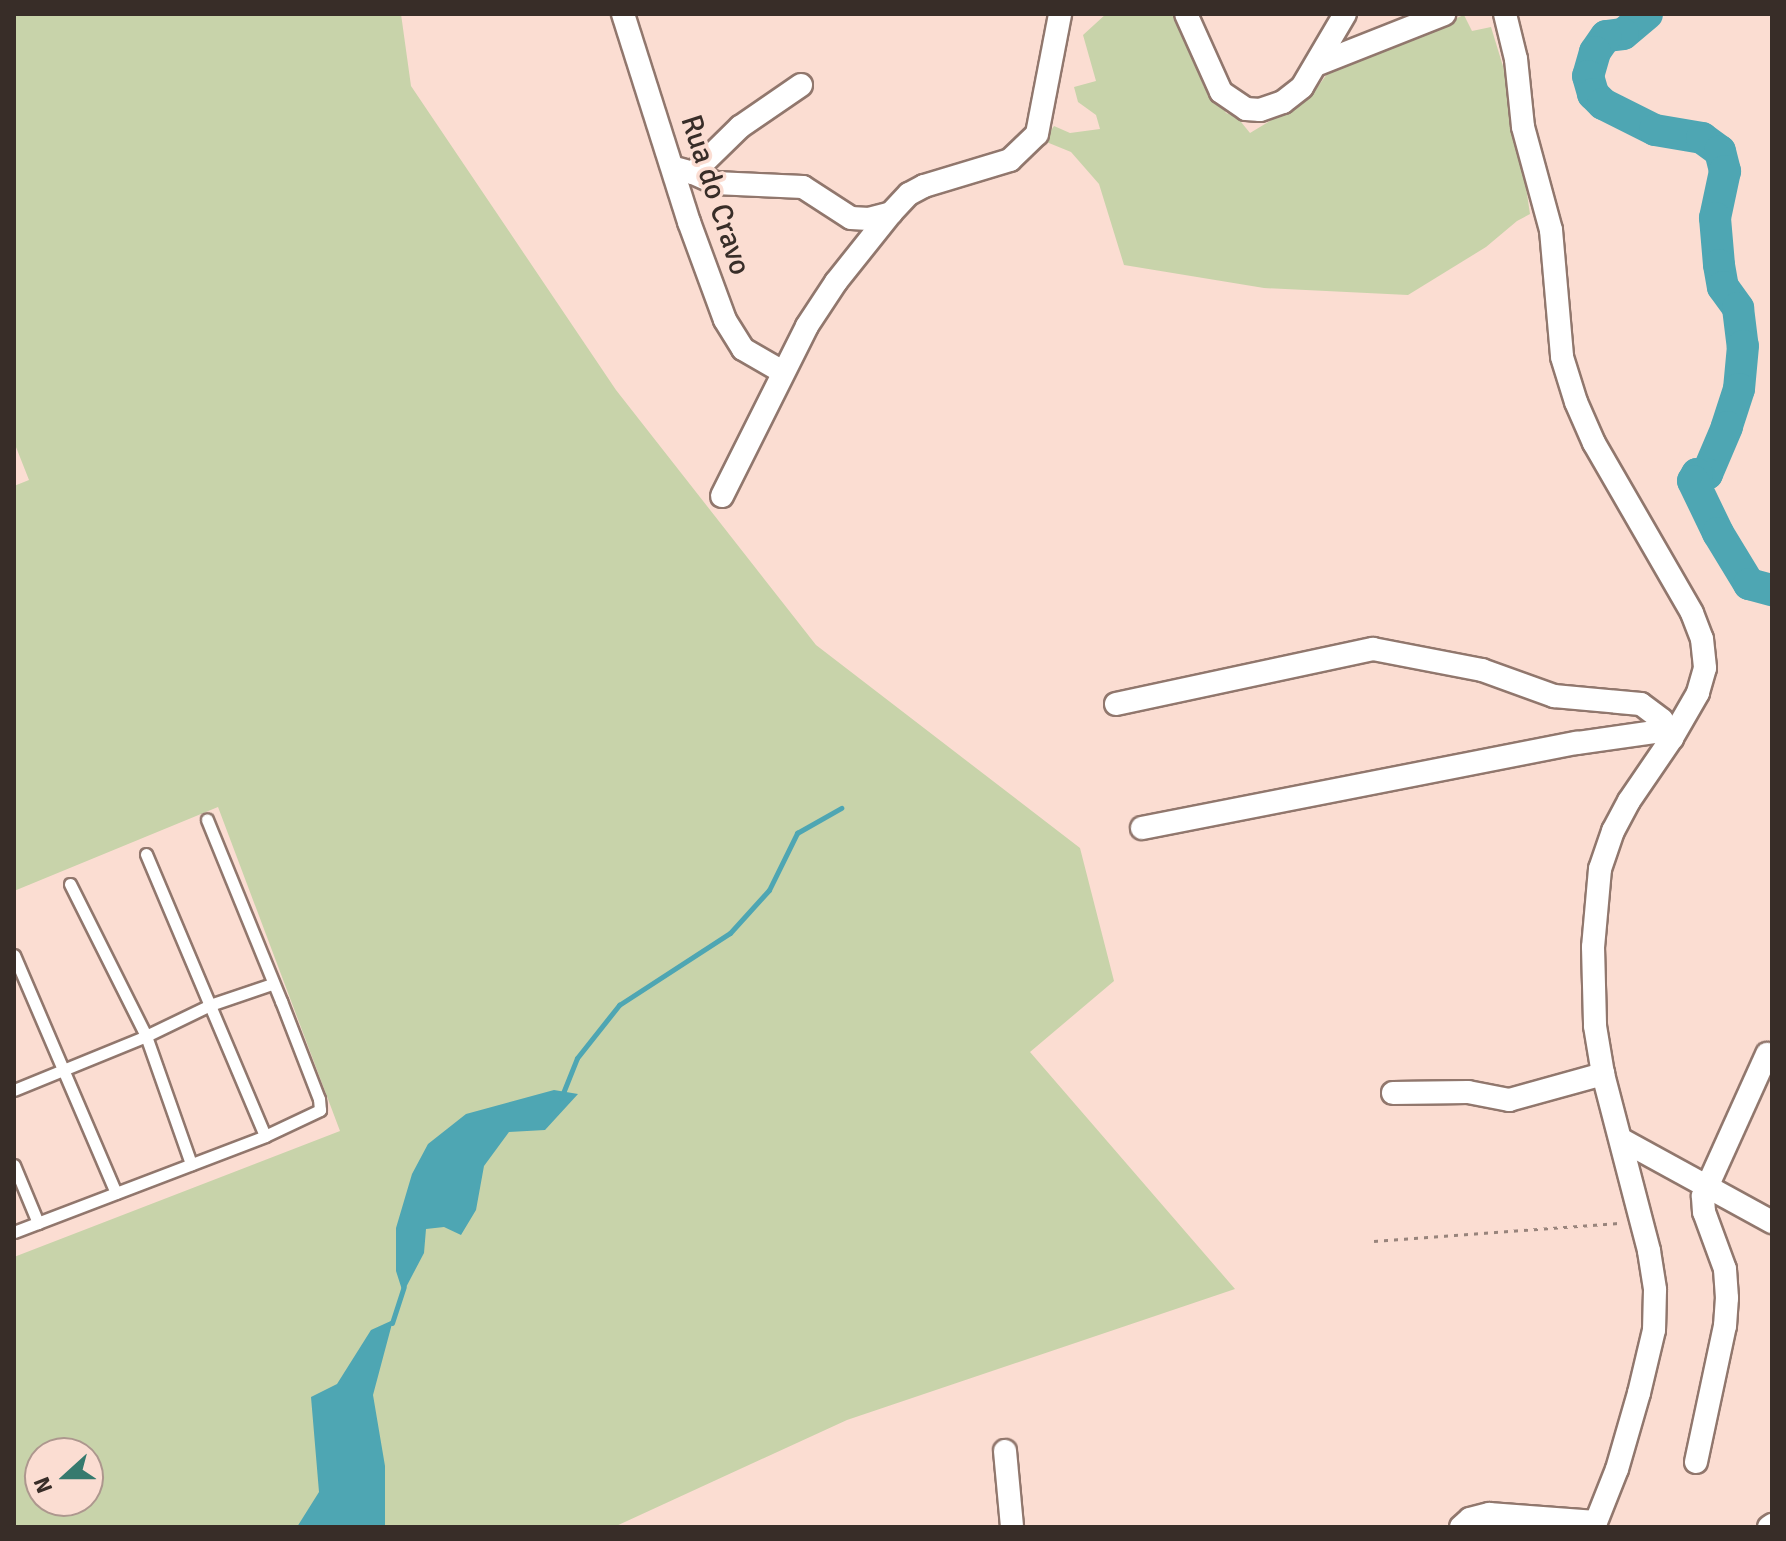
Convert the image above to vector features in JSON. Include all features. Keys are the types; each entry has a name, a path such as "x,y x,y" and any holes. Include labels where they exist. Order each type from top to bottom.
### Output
{"street":[{"name":"Rua do Cravo","path":"623,14 683,170 711,285 735,339 743,349 781,371"},
{"path":"722,496 781,371 836,282 891,213 909,194 924,186 1010,160 1031,142 1044,114 1060,14"},
{"path":"1186,14 1213,81 1221,92 1246,109 1260,110 1283,102 1302,87 1345,14"},
{"path":"1318,64 1444,14"},
{"path":"1461,1527 1470,1519 1489,1514 1595,1525 1617,1469 1654,1330 1655,1290 1642,1221 1603,1074 1595,1026 1593,980 1600,869 1624,811 1698,693 1705,668 1702,639 1692,613 1594,443 1576,402 1562,357 1551,230 1523,127 1516,59 1505,14"},
{"path":"683,170 801,85"},
{"path":"683,170 715,183 803,187 851,218 869,219 891,213"},
{"path":"1116,704 1373,649 1482,670 1554,696 1641,704 1652,709 1670,734"},
{"path":"1142,828 1577,743 1670,734"},
{"path":"1696,1462 1725,1326 1727,1298 1725,1269 1702,1204 1706,1187 1767,1054"},
{"path":"1393,1093 1468,1092 1509,1100 1603,1074"},
{"path":"1622,1140 1772,1222"},
{"path":"1005,1451 1012,1527"}],"lane":[{"path":"14,1232 265,1136 316,1114 321,1105 207,820"},
{"path":"146,854 265,1136"},
{"path":"70,884 146,1036 191,1164"},
{"path":"14,955 116,1193"},
{"path":"14,1090 146,1036 210,1005 272,984"},
{"path":"14,1165 38,1223"}],"path":[{"path":"1374,1241 1642,1221"}],"green space":[{"path":"14,14 401,14 411,86 616,390 816,645 1080,848 1114,981 1030,1052 1235,1289 847,1420 614,1527 14,1527 14,1257 340,1131 218,807 14,891 14,486 29,480 14,442"},
{"path":"1106,14 1177,14 1204,87 1216,96 1226,113 1237,117 1250,133 1311,96 1330,70 1464,15 1472,31 1491,27 1513,99 1530,214 1486,247 1408,295 1264,288 1124,265 1099,184 1071,152 1044,141 1054,126 1070,133 1100,129 1096,115 1078,102 1074,87 1096,81 1083,35"}],"water":[{"path":"554,1090 578,1094 545,1130 509,1132 484,1166 476,1210 461,1235 444,1227 426,1229 424,1253 403,1293 396,1271 396,1228 412,1174 428,1144 466,1114"},
{"path":"393,1320 373,1395 385,1466 385,1527 297,1527 319,1492 311,1397 337,1384 371,1330"}],"waterway":[{"path":"1647,14 1623,34 1606,36 1595,52 1588,76 1593,94 1603,104 1655,130 1702,138 1720,151 1725,171 1715,218 1719,265 1723,287 1738,308 1743,346 1739,389 1727,427 1707,474 1697,474 1693,481 1718,533 1749,584 1772,590"},
{"path":"561,1098 577,1058 619,1005 730,933 769,890 797,833 841,808"},
{"path":"392,1323 404,1287"}]}
